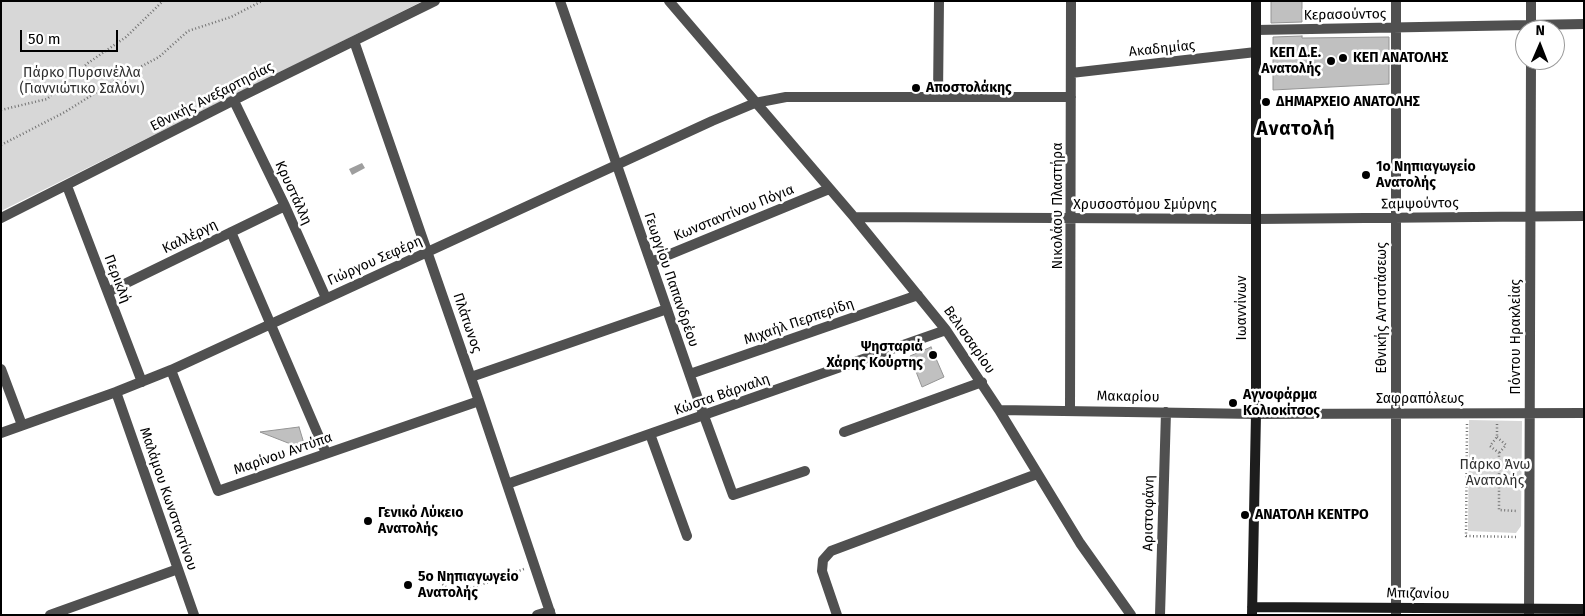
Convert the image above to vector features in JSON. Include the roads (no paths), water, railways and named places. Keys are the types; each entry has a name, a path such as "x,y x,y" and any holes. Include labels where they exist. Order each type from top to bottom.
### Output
{"main road":[{"name":"Ιωαννίνων","path":"1252,611 1256,414 1256,1"},
{"name":"Μπιζανίου","path":"1252,611 1529,612 1584,609"}],"street":[{"name":"Εθνικής Ανεξαρτησίας","path":"1,218 435,1"},
{"name":"Γεωργίου Παπανδρέου","path":"560,1 733,495 805,471"},
{"name":"Βελισσαρίου","path":"669,1 854,217 946,330 982,382 1080,543 1131,615"},
{"path":"938,96 939,1"},
{"name":"Νικολάου Πλαστήρα","path":"1070,410 1072,1"},
{"name":"Εθνικής Αντιστάσεως","path":"1396,1 1396,611"},
{"path":"1531,1 1531,20"},
{"name":"Κερασούντος","path":"1565,25 1584,24"},
{"name":"Κερασούντος","path":"1256,30 1515,27"},
{"name":"Πλάτωνος","path":"354,41 471,377 550,613"},
{"name":"Ακαδημίας","path":"1071,72 1256,52"},
{"name":"Πόντου Ηρακλείας","path":"1529,612 1531,70"},
{"name":"Γιώργου Σεφέρη","path":"1,432 116,392 171,370 712,121 755,103 786,96 1071,97"},
{"name":"Κρυστάλλη","path":"234,101 285,206 326,298"},
{"name":"Περικλή","path":"67,186 142,382"},
{"name":"Κωνσταντίνου Πόγια","path":"650,262 829,189"},
{"name":"Καλλέργη","path":"108,292 285,206"},
{"name":"Σαμψούντος","path":"1256,219 1584,216"},
{"name":"Χρυσοστόμου Σμύρνης","path":"854,217 1256,219"},
{"path":"231,232 326,453"},
{"name":"Μιχαήλ Περπερίδη","path":"690,374 918,295"},
{"path":"471,377 667,309"},
{"name":"Κώστα Βάρναλη","path":"507,484 946,330"},
{"path":"1,369 22,425"},
{"name":"Μαρίνου Αντύπα","path":"171,370 218,490 479,401"},
{"path":"844,432 982,382"},
{"name":"Μαλάμου Κωνσταντίνου","path":"116,392 194,615"},
{"name":"Μακαρίου","path":"999,410 1256,414"},
{"name":"Αριστοφάνη","path":"1160,615 1166,412"},
{"name":"Σαφραπόλεως","path":"1256,414 1584,413"},
{"path":"650,434 687,536"},
{"path":"837,615 822,571 823,560 830,551 1037,474"},
{"path":"50,615 178,570"},
{"path":"537,615 550,613"}],"place":[{"name":"ΚΕΠ ΑΝΑΤΟΛΗΣ","path":"1343,58"},
{"name":"ΚΕΠ Δ.Ε. Ανατολής","path":"1331,61"},
{"name":"Αποστολάκης","path":"916,88"},
{"name":"ΔΗΜΑΡΧΕΙΟ ΑΝΑΤΟΛΗΣ","path":"1266,102"},
{"name":"1ο Νηπιαγωγείο Ανατολής","path":"1366,175"},
{"name":"Ψησταριά Χάρης Κούρτης","path":"933,355"},
{"name":"Αγνοφάρμα Κολιοκίτσος","path":"1233,403"},
{"name":"ΑΝΑΤΟΛΗ ΚΕΝΤΡΟ","path":"1245,515"},
{"name":"Γενικό Λύκειο Ανατολής","path":"368,521"},
{"name":"5ο Νηπιαγωγείο Ανατολής","path":"408,585"}],"district":[{"name":"Ανατολή","path":"1296,130"}],"park label":[{"name":"Πάρκο Πυρσινέλλα (Γιαννιώτικο Σαλόνι)","path":"82,82"},
{"name":"Πάρκο Άνω Ανατολής","path":"1495,474"}]}
